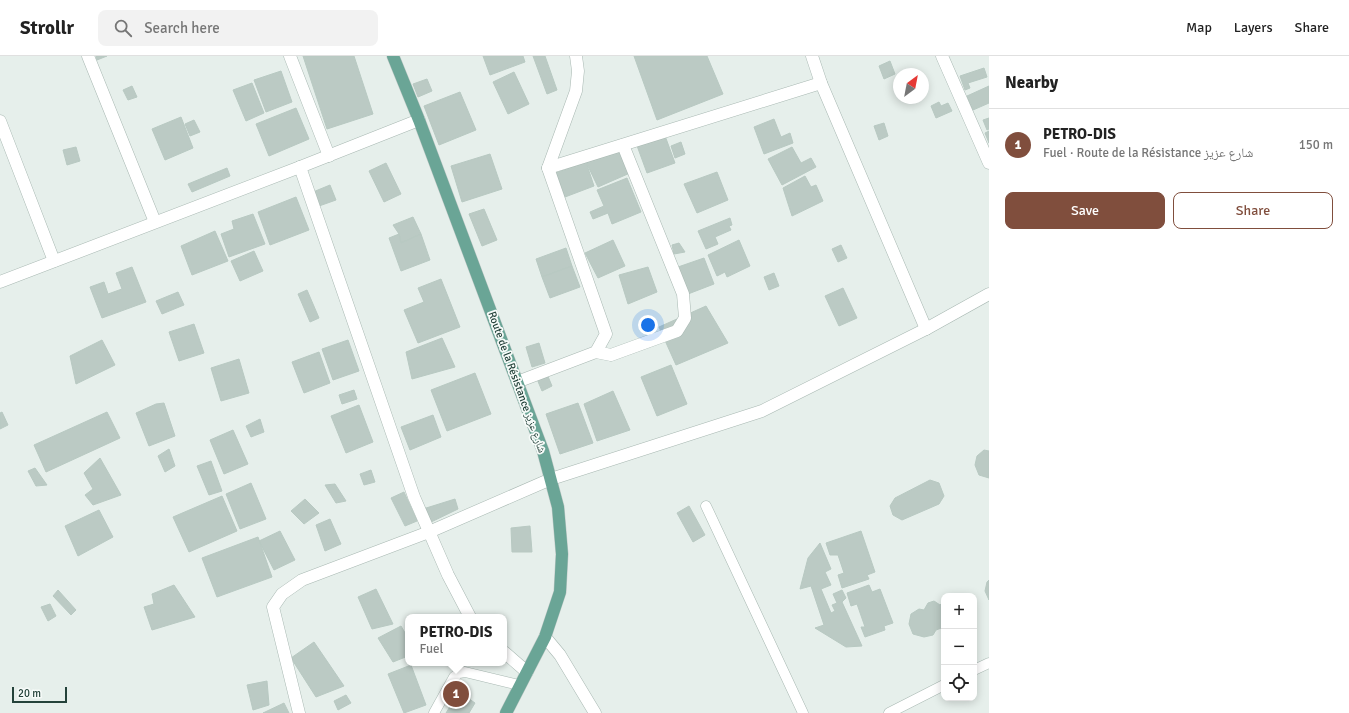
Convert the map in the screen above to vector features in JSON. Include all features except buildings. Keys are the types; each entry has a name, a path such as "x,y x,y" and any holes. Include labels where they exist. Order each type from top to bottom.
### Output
{"main road":[{"name":"Route de la Résistance شارع عزيز","path":"393,56 419,120 518,382 543,451 558,508 562,554 560,592 545,637 506,713"}],"street":[{"path":"88,56 155,222"},
{"path":"290,56 329,156"},
{"path":"576,56 578,71 576,91 548,168 606,334 596,352"},
{"path":"812,56 821,83 926,329"},
{"path":"942,56 989,163"},
{"path":"548,168 821,83"},
{"path":"0,282 419,120"},
{"path":"0,122 54,261"},
{"path":"518,382 596,352 611,355 677,331 685,318 683,294 623,145"},
{"path":"300,167 414,497 448,574 468,614"},
{"path":"299,713 273,607 282,594 302,580 429,532 551,479 762,411 926,329 989,294"},
{"path":"545,637 560,655 595,713"},
{"path":"507,655 527,672"}],"lane":[{"path":"706,506 803,713"},
{"path":"977,669 989,663"},
{"path":"434,713 454,677 459,673 465,672 520,685"},
{"path":"889,713 941,687"}],"place":[{"name":"PETRO-DIS","path":"456,694"}]}
